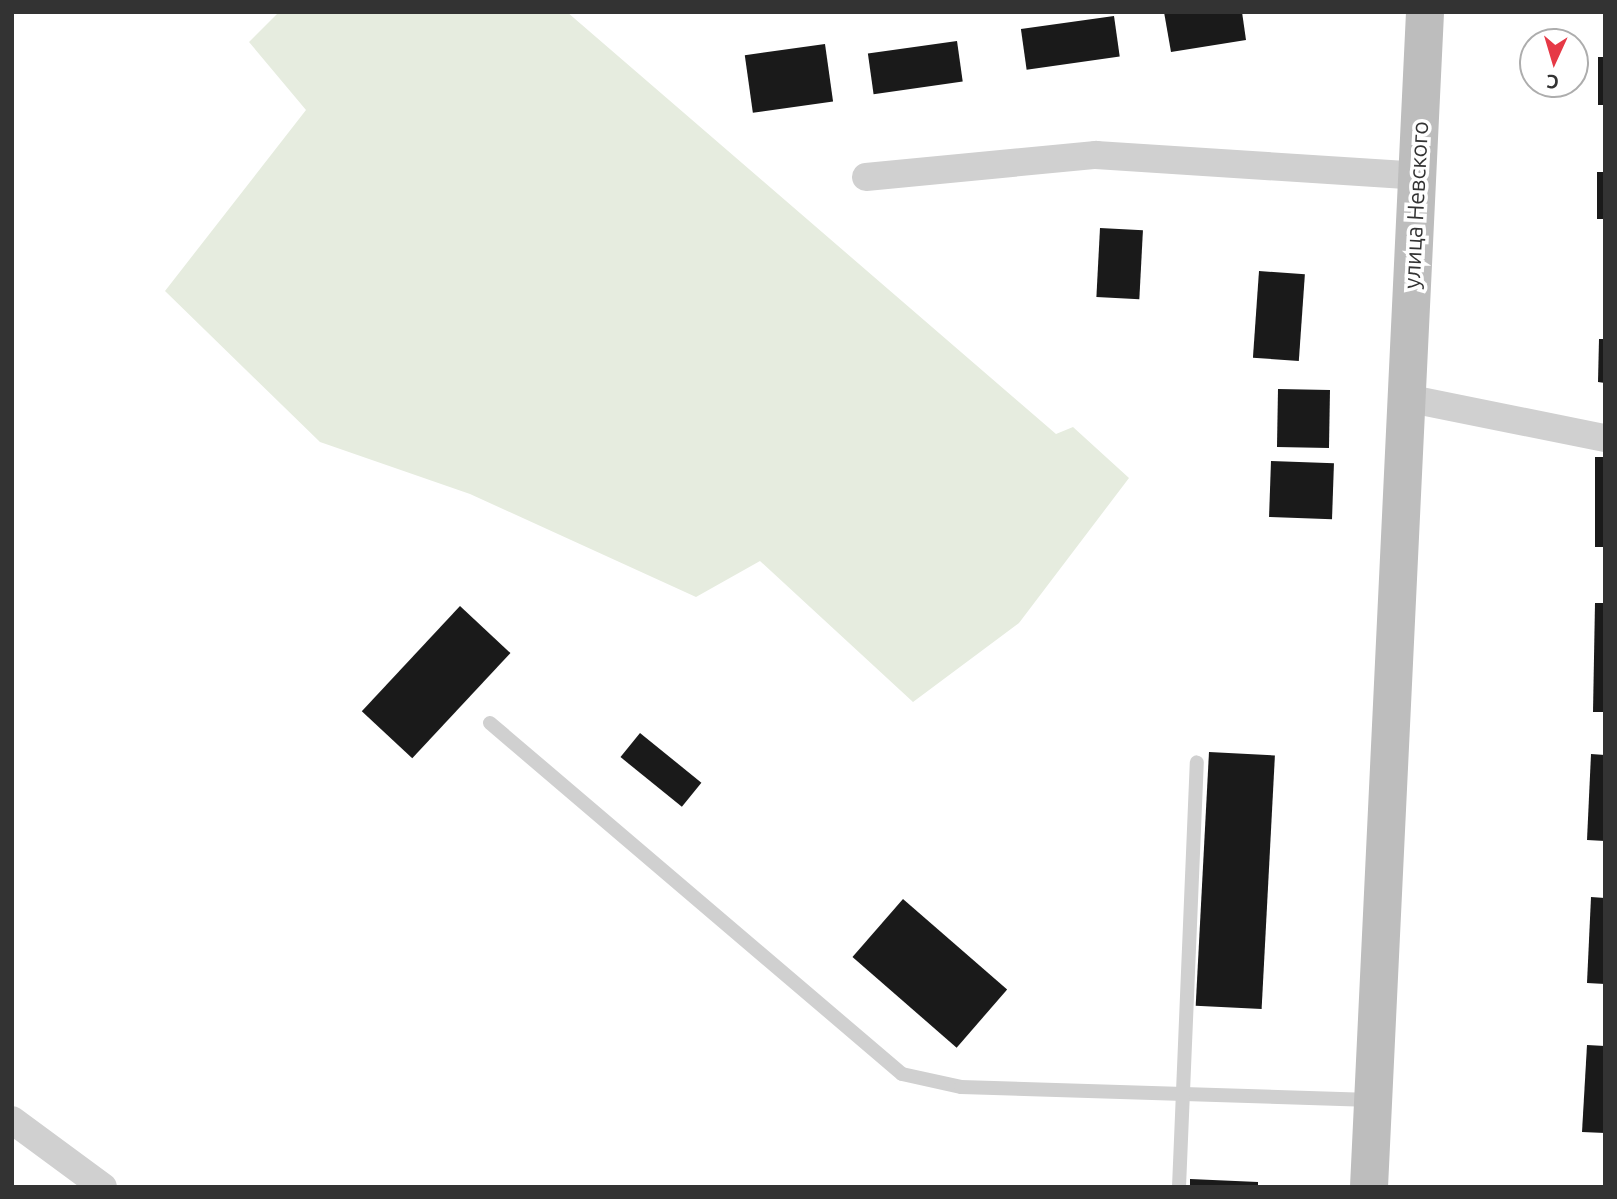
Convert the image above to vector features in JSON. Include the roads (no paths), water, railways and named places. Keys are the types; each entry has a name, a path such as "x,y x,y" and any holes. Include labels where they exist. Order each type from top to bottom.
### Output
{"main road":[{"name":"улица Невского","path":"1370,1187 1425,12"}],"street":[{"path":"866,177 1096,155 1417,176"},
{"path":"1406,398 1605,438"},
{"path":"12,1120 103,1187"}],"lane":[{"path":"490,723 902,1074 961,1087 1374,1100"},
{"path":"1180,1187 1186,1094 1197,762"}]}
